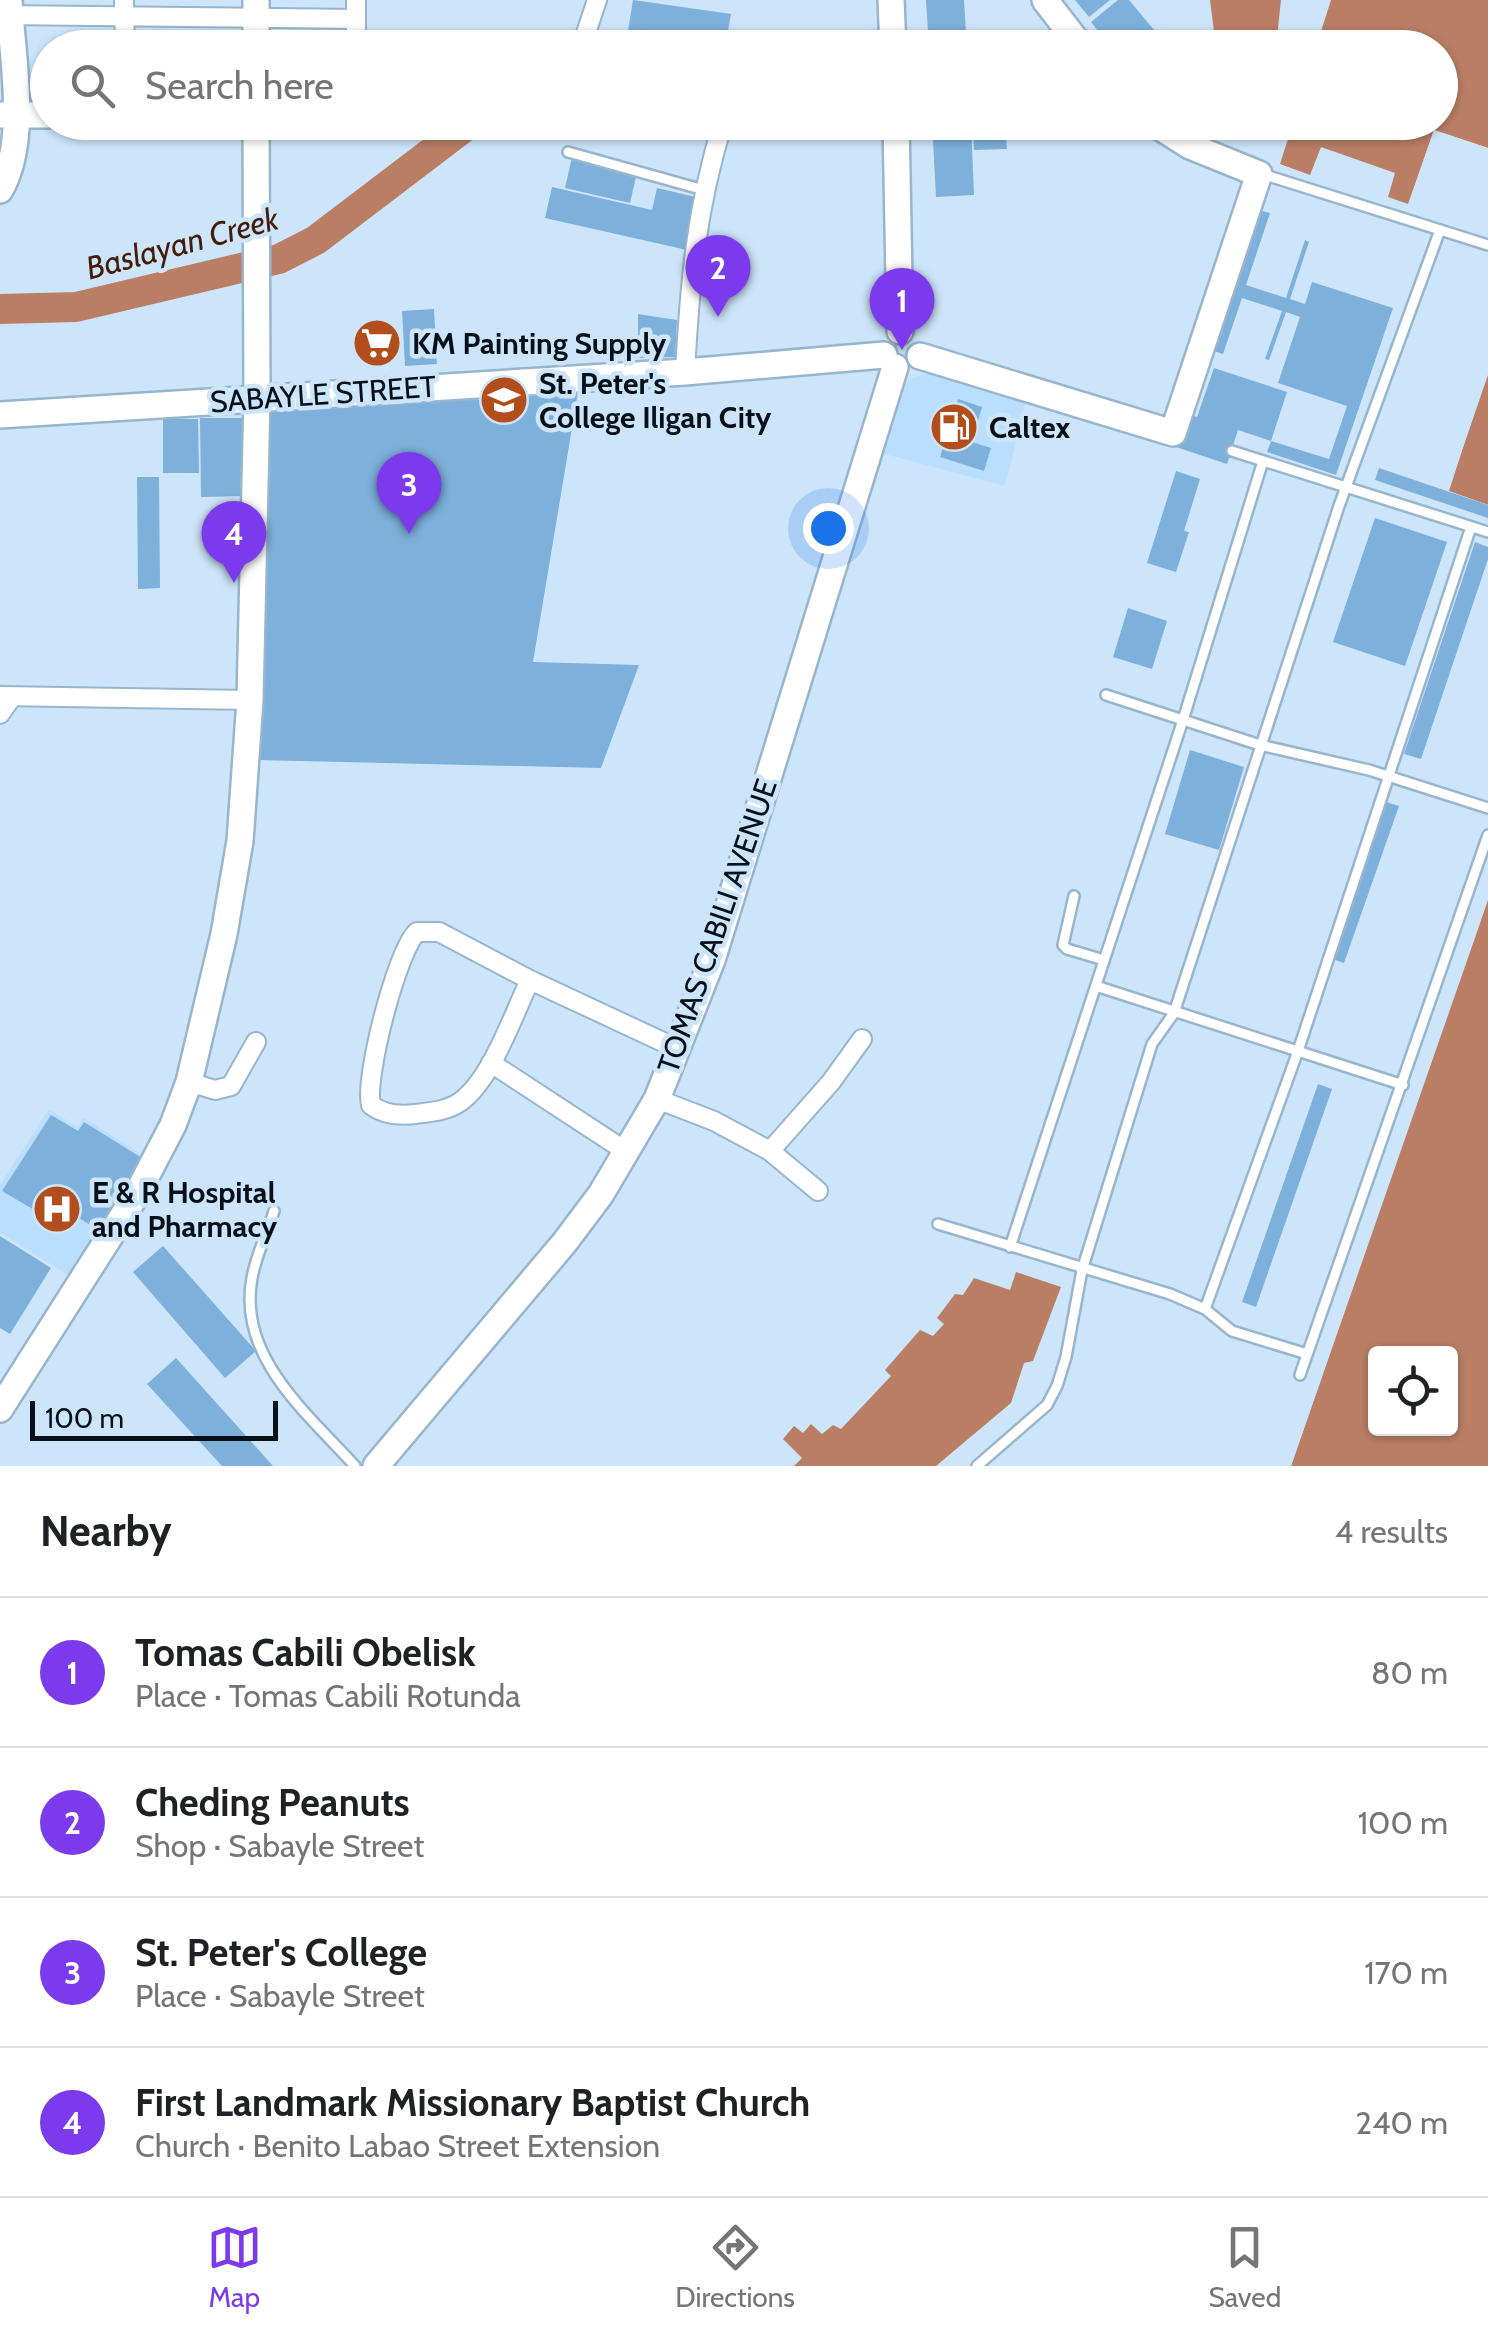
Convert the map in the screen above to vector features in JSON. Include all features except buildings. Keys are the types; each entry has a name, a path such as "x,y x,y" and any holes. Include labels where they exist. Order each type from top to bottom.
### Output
{"street":[{"path":"587,30 597,0"},
{"path":"891,0 892,30"},
{"path":"1045,0 1068,30"},
{"path":"0,190 15,147 8,115 6,10 356,10"},
{"path":"0,1409 138,1192 173,1125 189,1082 224,934 240,841 250,700 257,398 256,140"},
{"path":"685,372 694,246 718,140"},
{"path":"896,140 900,330"},
{"path":"920,356 1173,433 1259,174 1180,140"},
{"path":"900,330 912,333 919,340 920,356 910,367 890,361 886,339 900,330"},
{"name":"SABAYLE STREET","path":"0,415 890,361"},
{"name":"TOMAS CABILI AVENUE","path":"376,1466 602,1194 657,1099 712,960 890,361"},
{"path":"0,714 6,696 250,700"},
{"path":"530,980 491,1063 461,1101 441,1111 406,1116 381,1113 371,1105 370,1082 391,988 410,938 417,932 439,932 530,980 678,1049"},
{"path":"770,1151 831,1082 862,1039"},
{"path":"189,1082 215,1090 230,1086 256,1042"},
{"path":"491,1063 628,1152"},
{"path":"657,1099 714,1121 770,1151 818,1191"}],"lane":[{"path":"568,152 704,190"},
{"path":"1259,174 1488,246"},
{"path":"976,1466 1047,1406 1066,1357 1082,1270 1152,1044 1174,1012 1345,488 1440,230"},
{"path":"1232,451 1488,532"},
{"path":"1010,1247 1263,461"},
{"path":"1205,1308 1298,1050 1471,527"},
{"path":"1106,696 1260,745 1488,808"},
{"path":"1300,1375 1488,834"},
{"path":"1074,896 1064,945 1104,960"},
{"path":"1096,986 1403,1084"},
{"path":"274,1212 252,1278 251,1314 258,1345 276,1379 355,1466"},
{"path":"938,1224 1170,1294 1205,1308 1232,1331 1307,1354"}],"shaded area":[{"path":"1210,0 1281,0 1278,30 1214,30"},
{"path":"1331,0 1488,0 1488,148 1458,138 1458,30 1321,30"},
{"path":"1288,140 1430,140 1408,204 1388,197 1395,173 1321,147 1310,175 1280,164"},
{"name":"Caltex","path":"937,372 1026,401 1005,486 881,453 905,385 913,377"},
{"path":"1488,375 1488,505 1448,491"},
{"path":"1488,900 1488,1466 1291,1466"},
{"name":"E & R Hospital and Pharmacy","path":"49,1109 77,1127 84,1118 146,1157 69,1276 0,1232 0,1185"},
{"path":"1016,1272 1061,1287 1033,1361 1024,1363 1011,1403 936,1466 794,1466 802,1458 783,1439 794,1426 803,1433 811,1424 822,1434 833,1425 841,1429 891,1376 885,1370 920,1330 933,1336 944,1324 937,1318 955,1294 963,1295 974,1278 1010,1290"}],"pier":[{"path":"1458,138 1488,148 1488,153 1449,140"},
{"path":"1431,140 1436,140 1413,206 1407,209"},
{"path":"1488,370 1449,491 1488,505 1488,510 1443,491 1483,373"},
{"path":"1488,895 1291,1466 1286,1466 1483,899"}],"waterway":[{"name":"Baslayan Creek","path":"0,309 76,307 279,259 316,240 448,140"}],"place":[{"name":"Cheding Peanuts","path":"718,317"},
{"name":"KM Painting Supply","path":"377,343"},
{"name":"Tomas Cabili Obelisk","path":"902,350"},
{"name":"St. Peter's College Iligan City","path":"504,400"},
{"name":"Caltex","path":"954,427"},
{"name":"St. Peter's College","path":"409,534"},
{"name":"First Landmark Missionary Baptist Church","path":"234,583"},
{"name":"E & R Hospital and Pharmacy","path":"57,1209"}]}
